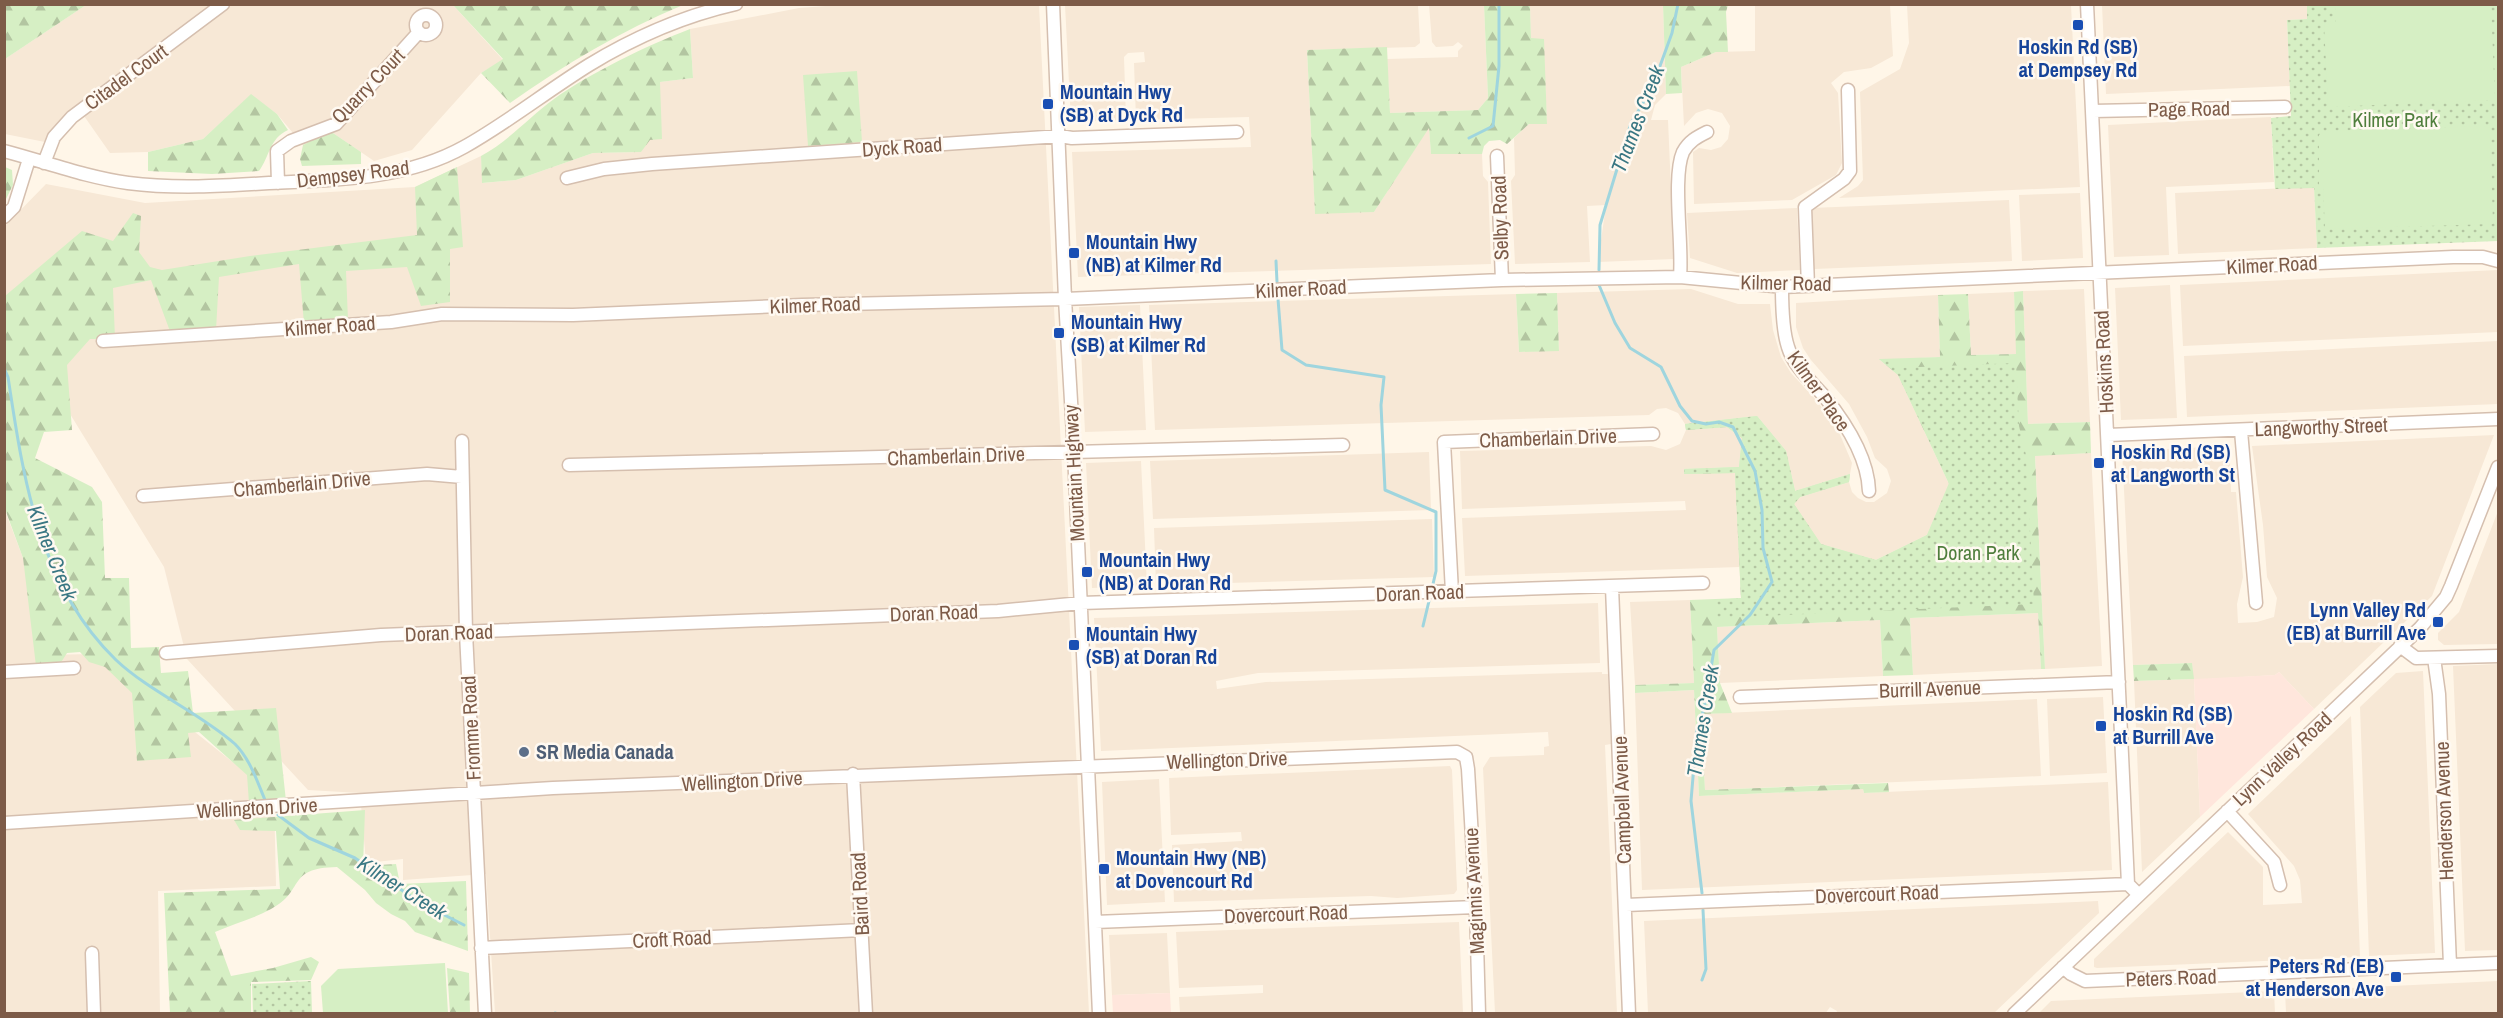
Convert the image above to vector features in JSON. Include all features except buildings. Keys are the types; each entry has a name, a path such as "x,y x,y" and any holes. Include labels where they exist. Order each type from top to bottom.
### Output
{"street":[{"name":"Citadel Court","path":"44,163 54,136 72,117 223,4"},
{"name":"Dempsey Road","path":"4,151 97,177 152,185 200,187 381,175 412,168 464,147 588,66 642,36 687,18 736,4"},
{"name":"Mountain Highway","path":"1053,4 1099,1014"},
{"name":"Hoskins Road","path":"2087,4 2128,884"},
{"name":"Quarry Court","path":"278,183 277,151 291,141 336,124 419,32"},
{"path":"1808,286 1804,207 1844,179 1850,171 1848,90"},
{"name":"Page Road","path":"2092,111 2285,107"},
{"name":"Dyck Road","path":"567,178 604,169 652,164 1060,136 1072,138 1237,132"},
{"path":"1680,277 1682,254 1680,164 1689,143 1707,132"},
{"name":"Selby Road","path":"1497,156 1502,280"},
{"path":"4,217 14,207 29,159"},
{"name":"Kilmer Road","path":"103,341 391,322 442,314 573,315 802,305 1065,299 1502,280 1680,277 1782,287 2468,256 2499,261"},
{"name":"Kilmer Place","path":"1782,287 1788,347 1801,371 1823,395 1845,426 1868,473 1869,491"},
{"name":"Langworthy Street","path":"2108,435 2499,419"},
{"path":"2241,430 2251,522 2256,603"},
{"name":"Chamberlain Drive","path":"1452,592 1444,442 1653,434"},
{"name":"Fromme Road","path":"462,441 466,633 485,1014"},
{"name":"Chamberlain Drive","path":"569,465 1343,445"},
{"name":"Lynn Valley Road","path":"2014,1014 2420,628 2445,597 2499,467"},
{"name":"Chamberlain Drive","path":"143,496 428,474 462,477"},
{"name":"Doran Road","path":"166,653 381,635 788,618 998,612 1081,603 1703,583"},
{"name":"Campbell Avenue","path":"1612,587 1629,1014"},
{"path":"2400,646 2416,658 2499,656"},
{"name":"Henderson Avenue","path":"2434,658 2439,694 2450,965"},
{"path":"4,672 74,668"},
{"name":"Burrill Avenue","path":"1740,697 2119,682"},
{"name":"Wellington Drive","path":"4,823 474,792 773,780 854,774 1446,751 1456,752 1466,757 1468,769"},
{"name":"Maginnis Avenue","path":"1468,769 1476,907 1479,1014"},
{"name":"Baird Road","path":"854,774 866,1014"},
{"path":"2227,811 2274,862 2280,885"},
{"path":"2128,884 2139,895"},
{"name":"Dovercourt Road","path":"1626,905 2128,884"},
{"name":"Dovercourt Road","path":"1095,922 1476,907"},
{"name":"Croft Road","path":"482,948 862,930"},
{"path":"92,953 94,1014"},
{"name":"Peters Road","path":"2063,967 2085,981 2499,963"}],"shaded area":[{"path":"852,4 1039,5 1089,1013 495,1013 486,874 403,880 403,859 366,863 360,793 308,790 187,659 164,567 5,308 5,226 46,184 145,203 415,187 481,156 483,183 516,180 593,153 641,152 660,82 693,78 690,29 799,8"},
{"path":"86,5 453,5 503,60 481,73 412,150 374,161 330,131 303,145 277,114 251,95 203,139 148,152 110,153 77,106 58,122 45,142 5,134 5,59"},
{"path":"1065,5 1418,5 1420,43 1415,47 1307,50 1315,213 1374,212 1429,127 1431,154 1482,154 1483,176 1488,182 1491,264 1078,277 1072,152 1251,147 1249,117 1136,120 1134,63 1145,62 1144,52 1128,53 1124,57 1126,120 1071,122"},
{"path":"1429,5 1484,5 1488,98 1478,110 1390,113 1387,59 1458,57 1458,51 1463,46 1458,42 1453,46 1436,47 1432,42"},
{"path":"1530,5 1663,5 1666,94 1655,105 1651,120 1668,120 1674,259 1598,262 1606,205 1587,206 1590,262 1515,264 1511,181 1515,175 1514,138 1529,124 1547,123 1543,39 1531,39"},
{"path":"1755,5 1890,5 1893,56 1871,68 1844,72 1831,83 1838,93 1842,163 1836,175 1792,200 1694,204 1693,152 1699,148 1711,150 1721,147 1728,139 1730,126 1722,113 1708,109 1696,113 1684,126 1681,67 1716,52 1755,51"},
{"path":"1907,5 2071,5 2080,187 1839,198 1863,180 1860,92 1900,69 1909,43"},
{"path":"2102,5 2307,5 2307,19 2287,20 2290,86 2106,94"},
{"path":"2271,117 2274,182 2166,187 2169,255 2114,257 2108,125"},
{"path":"2314,187 2317,248 2178,254 2175,193"},
{"path":"2080,193 2083,258 2022,261 2019,195"},
{"path":"2009,200 2012,261 1814,269 1811,208"},
{"path":"1797,208 1800,270 1737,273 1690,258 1687,213"},
{"path":"2498,270 2498,332 2183,346 2180,285"},
{"path":"2170,285 2177,418 2121,420 2115,288"},
{"path":"1691,289 1738,304 1770,304 1773,330 1781,357 1791,373 1817,401 1838,430 1852,463 1850,474 1795,491 1786,451 1757,416 1685,424 1678,413 1666,408 1657,409 1649,415 1155,430 1149,305 1516,294 1519,352 1559,350 1557,293"},
{"path":"2084,289 2090,422 2028,424 2023,291"},
{"path":"2014,292 2017,354 1971,355 1968,294"},
{"path":"1938,295 1940,357 1880,360 1898,375 1949,484 1927,535 1876,560 1821,544 1793,504 1800,497 1849,482 1852,492 1858,498 1866,502 1874,502 1887,493 1891,481 1887,469 1875,458 1867,437 1849,404 1803,348 1796,327 1796,303"},
{"path":"1140,305 1146,430 1085,432 1079,307"},
{"path":"2498,341 2498,404 2187,417 2184,356"},
{"path":"1727,427 1742,438 1739,467 1684,469 1684,474 1735,472 1740,567 1465,576 1462,518 1686,510 1685,501 1462,509 1460,451 1651,446 1666,450 1680,444 1686,430"},
{"path":"2494,435 2432,596 2314,709 2279,672 2275,675 2194,680 2200,817 2142,872 2134,681 2193,679 2192,663 2133,665 2122,451 2229,446 2231,492 2236,492 2243,577 2237,604 2238,623 2257,622 2274,617 2277,598 2267,577 2263,525 2252,446"},
{"path":"1429,452 1431,510 1153,519 1150,461"},
{"path":"2091,453 2102,666 2045,669 2035,455"},
{"path":"1141,461 1147,586 1092,588 1086,463"},
{"path":"4,508 23,558 39,655 97,654 274,795 276,886 158,891 160,1013 5,1013"},
{"path":"2498,511 2498,644 2444,645 2438,640 2438,633 2459,612"},
{"path":"1432,519 1434,577 1156,585 1154,528"},
{"path":"1690,600 1694,683 1635,685 1630,602"},
{"path":"1598,603 1600,663 1258,673 1216,681 1217,689 1266,682 1602,672 1602,674 1608,674 1611,744 1605,745 1617,1013 1495,1013 1483,768 1490,757 1544,755 1544,747 1549,746 1548,732 1101,751 1094,618"},
{"path":"2038,613 2041,669 1913,675 1910,618"},
{"path":"1880,620 1883,676 1720,683 1717,627"},
{"path":"2498,664 2498,950 2465,951 2453,666"},
{"path":"2423,671 2435,953 2369,956 2360,707 2396,673"},
{"path":"2279,672 2314,709 2200,817 2194,679 2275,675"},
{"path":"1694,690 1699,796 1863,789 1864,793 2108,782 2112,870 1642,890 1635,693"},
{"path":"2103,697 2107,773 2050,776 2047,699"},
{"path":"2037,699 2041,776 1705,790 1701,714"},
{"path":"2351,716 2360,957 2094,967 2094,959 2228,832 2263,867 2263,905 2302,903 2300,880 2294,866 2248,814"},
{"path":"1450,766 1457,890 1454,894 1397,898 1371,896 1174,902 1172,845 1242,841 1241,832 1171,835 1169,778"},
{"path":"1159,779 1165,902 1107,905 1102,782"},
{"path":"2098,901 2099,913 1994,1013 1836,1014 1837,1011 1830,1007 1825,1014 1648,1013 1644,921"},
{"path":"1459,922 1463,1013 1180,1013 1179,997 1263,993 1263,985 1179,988 1176,932"},
{"path":"1167,933 1170,993 1112,995 1109,935"},
{"path":"2498,981 2498,1013 2286,1013 2285,991"},
{"path":"2274,991 2275,1013 2039,1013 2051,1001"},
{"path":"1170,993 1171,1013 1113,1013 1112,995"}],"green space":[{"path":"5,4 86,4 86,5 5,59"},
{"path":"453,5 683,5 594,49 510,103 481,73 503,59"},
{"path":"1484,5 1530,5 1531,38 1544,39 1547,124 1529,124 1507,144 1500,140 1489,141 1484,146 1482,154 1431,154 1429,128 1374,212 1315,214 1307,50 1387,47 1390,113 1478,110 1488,98"},
{"path":"1663,5 1728,5 1726,12 1728,52 1716,52 1681,67 1682,93 1666,94"},
{"name":"Kilmer Park","path":"2307,5 2498,5 2498,241 2317,248 2314,188 2275,189 2271,118 2291,116 2287,20 2307,19"},
{"path":"2335,5 2491,5 2495,100 2328,107 2324,23 2336,22"},
{"path":"690,29 693,78 660,82 662,139 650,140 641,152 593,153 516,180 482,183 481,156 501,143 554,99 620,60"},
{"path":"857,71 862,142 808,146 803,75"},
{"path":"251,94 277,114 288,130 273,143 259,171 212,174 148,171 148,152 203,139"},
{"path":"2490,126 2493,224 2325,229 2323,187 2319,186 2319,135 2323,131"},
{"path":"330,131 361,152 361,164 302,166 300,159 303,145"},
{"path":"5,167 12,170 13,185 5,201"},
{"path":"457,167 463,247 450,249 450,302 421,306 407,267 346,271 348,320 304,324 299,264 219,277 216,330 171,334 151,280 113,288 115,339 90,339 67,365 72,430 44,432 35,458 92,487 102,502 105,578 129,578 131,648 159,647 161,673 188,671 193,713 276,708 286,801 249,803 247,775 199,732 188,733 191,757 137,761 132,693 105,667 89,662 80,652 67,653 60,664 36,666 23,558 5,509 5,296 82,231 113,241 133,213 141,216 139,252 150,267 162,270 250,256 417,235 415,187"},
{"name":"Doran Park","path":"2023,291 2028,424 2090,422 2091,453 2035,456 2045,669 2041,669 2038,613 1910,618 1913,675 1883,676 1880,620 1717,627 1720,683 1732,713 1701,714 1705,790 1888,783 1889,792 1864,793 1863,789 1699,796 1694,690 1635,693 1635,685 1694,683 1690,600 1741,598 1735,473 1684,474 1684,469 1739,467 1742,438 1727,427 1686,430 1685,424 1757,416 1786,451 1795,491 1850,474 1849,482 1800,497 1794,504 1821,544 1876,560 1927,535 1949,484 1898,375 1879,359 1940,357 1938,295 1968,294 1971,355 2016,354 2014,292"},
{"path":"1557,293 1559,351 1519,352 1516,294"},
{"name":"Doran Park","path":"1879,359 1894,359 1896,368 2016,363 2019,426 2026,455 2034,604 1717,618 1716,600 1741,598 1735,473 1684,474 1684,469 1739,467 1742,438 1727,427 1686,430 1685,424 1757,416 1786,451 1795,491 1850,474 1849,482 1800,497 1794,504 1821,544 1876,560 1927,535 1949,483 1898,375"},
{"path":"2192,663 2194,679 2134,681 2133,665"},
{"path":"365,810 363,866 396,864 400,884 466,881 468,951 415,932 405,921 376,903 365,890 337,867 321,868 302,876 289,895 271,909 215,932 231,976 273,968 311,957 319,962 311,980 251,982 251,1013 170,1013 164,893 280,889 276,831 240,830 234,820"},
{"path":"445,963 448,1013 323,1013 321,986 338,969"},
{"path":"447,968 469,973 470,1013 450,1013"},
{"path":"311,981 312,1013 253,1013 252,984"}],"waterway":[{"path":"1469,138 1493,126 1499,66 1499,4"},
{"name":"Thames Creek","path":"1599,270 1600,225 1631,123 1652,88 1672,33 1678,4"},
{"path":"1276,261 1277,282"},
{"name":"Thames Creek","path":"1599,285 1615,323 1630,348 1661,367 1680,406 1692,421 1706,424 1719,422 1733,427 1755,471 1762,510 1763,548 1772,582 1750,615 1714,650 1704,709 1697,729 1691,801 1702,893"},
{"path":"1278,299 1282,350 1306,365 1384,377 1381,405 1385,490 1436,512 1436,571 1433,584"},
{"name":"Kilmer Creek","path":"4,368 8,377 28,491 52,564 69,599 90,631 129,672 206,722 235,744 249,763 265,800"},
{"path":"1423,626 1429,601"},
{"name":"Kilmer Creek","path":"278,815 309,838 355,858 419,902 464,925"},
{"name":"Thames Creek","path":"1702,980 1706,969 1703,910"}],"place":[{"name":"Hoskin Rd (SB) at Dempsey Rd","path":"2078,25"},
{"name":"Mountain Hwy (SB) at Dyck Rd","path":"1048,104"},
{"name":"Mountain Hwy (NB) at Kilmer Rd","path":"1074,253"},
{"name":"Mountain Hwy (SB) at Kilmer Rd","path":"1059,333"},
{"name":"Hoskin Rd (SB) at Langworth St","path":"2099,463"},
{"name":"Mountain Hwy (NB) at Doran Rd","path":"1087,572"},
{"name":"Lynn Valley Rd (EB) at Burrill Ave","path":"2438,622"},
{"name":"Mountain Hwy (SB) at Doran Rd","path":"1074,645"},
{"name":"Hoskin Rd (SB) at Burrill Ave","path":"2101,726"},
{"name":"SR Media Canada","path":"524,752"},
{"name":"Mountain Hwy (NB) at Dovencourt Rd","path":"1104,869"},
{"name":"Peters Rd (EB) at Henderson Ave","path":"2396,977"}]}
